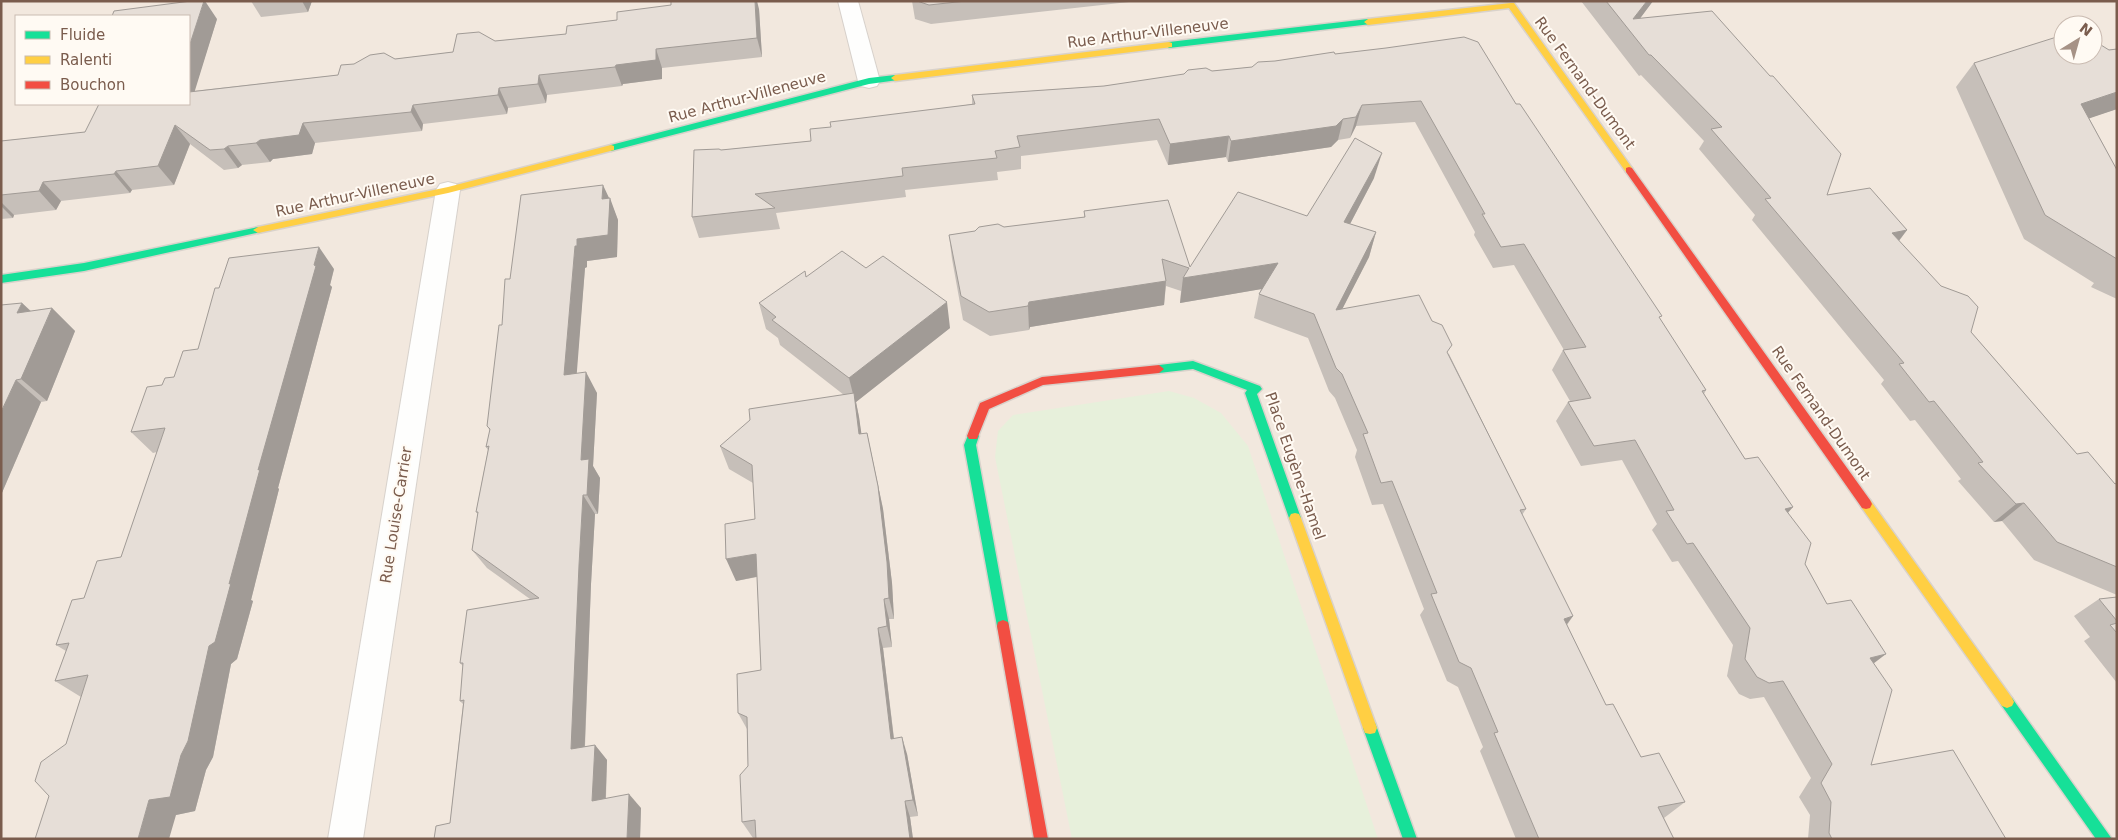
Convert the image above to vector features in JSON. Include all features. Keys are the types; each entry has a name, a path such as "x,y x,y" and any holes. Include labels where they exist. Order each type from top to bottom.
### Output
{"street":[{"path":"848,1 869,81"},
{"name":"Rue Arthur-Villeneuve","path":"1,279 84,267 448,190 869,81 1511,5"},
{"name":"Rue Fernand-Dumont","path":"1511,5 2105,839"},
{"name":"Rue Louise-Carrier","path":"345,839 448,190"},
{"name":"Place Eugène-Hamel","path":"1041,839 970,445 984,406 1042,381 1194,365 1256,389 1251,393 1410,839"}],"shaded area":[{"path":"1,1 2117,1 2117,839 1,839"}],"green space":[{"path":"1169,391 1194,398 1221,413 1248,446 1378,839 1072,839 995,457 998,431 1013,415"}],"building":[{"path":"204,1 190,44 190,15 112,15 114,11"},
{"path":"671,1 755,1 757,38 656,49 656,60 616,65 615,67 539,75 538,84 499,88 498,95 413,105 411,112 303,123 299,135 260,140 256,143 228,146 224,149 210,150 175,125 158,166 116,171 114,174 43,182 39,191 1,195 1,141 85,132 98,105 190,105 190,92 338,75 341,65 354,64 370,55 384,53 395,59 453,52 457,34 479,32 495,41 566,34 567,26 617,20 617,12 671,5"},
{"path":"917,1 966,1 929,5"},
{"path":"1606,1 1647,1 1633,19 1712,11 1770,76 1773,76 1841,154 1827,195 1870,188 1907,230 1892,233 1941,286 1968,296 1978,307 1971,332 2077,454 2088,452 2115,484 2117,483 2117,567 2057,542 2024,503 2016,504 1978,463 1983,462 1934,401 1929,402 1899,364 1904,363 1765,199 1771,198 1711,129 1722,127 1649,55"},
{"path":"1464,37 1478,42 1516,104 1520,104 1662,316 1659,317 1706,390 1702,391 1745,459 1758,457 1793,507 1785,509 1811,543 1805,564 1827,604 1851,600 1886,654 1870,658 1892,690 1871,765 1953,750 2006,839 1832,839 1829,833 1831,802 1821,783 1832,764 1783,681 1769,683 1757,677 1745,659 1750,628 1693,543 1687,544 1666,511 1674,510 1635,440 1594,446 1568,402 1591,398 1563,350 1586,347 1524,244 1501,247 1482,214 1485,214 1421,101 1362,105 1356,117 1343,119 1336,126 1231,141 1229,136 1170,144 1159,119 1017,136 1020,147 995,151 997,158 902,168 903,176 755,194 775,208 692,217 694,150 721,150 811,141 810,129 831,127 830,122 975,104 972,95 1104,86 1184,74 1188,70 1206,68 1212,71 1252,67 1258,62 1334,52 1335,54 1386,48"},
{"path":"2053,38 2053,65 2103,65 2103,46 2109,50 2117,49 2117,92 2081,104 2117,170 2117,259 2045,215 1974,63"},
{"path":"1355,138 1382,153 1344,222 1376,232 1336,310 1419,295 1432,321 1442,325 1452,345 1447,352 1526,509 1520,510 1573,616 1564,619 1606,705 1613,704 1641,757 1659,753 1685,802 1658,807 1674,839 1539,839 1494,733 1498,732 1471,668 1459,662 1431,594 1437,593 1392,481 1381,483 1363,434 1368,433 1342,374 1336,368 1314,314 1259,294 1278,263 1183,278 1189,268 1162,259 1166,281 1029,302 1028,306 989,312 961,296 949,235 975,231 979,227 998,224 1004,227 1085,217 1084,211 1168,200 1190,267 1238,192 1307,216"},
{"path":"603,185 602,199 610,198 608,235 577,239 577,246 575,246 564,375 586,372 581,460 589,459 587,495 583,495 571,749 595,745 592,801 629,794 627,839 434,839 436,826 450,823 464,700 460,701 463,663 460,663 467,610 539,598 472,550 478,512 476,512 489,446 486,447 490,429 487,426 499,325 502,325 505,279 510,279 521,195"},
{"path":"319,247 314,265 316,266 258,470 260,469 229,584 231,583 215,642 209,646 188,741 181,755 170,797 149,800 138,839 35,839 49,796 35,781 41,762 66,744 88,675 55,681 69,643 56,645 72,600 84,598 97,561 121,557 165,428 131,432 147,387 162,385 165,378 174,377 183,351 198,349 215,288 219,288 229,258"},
{"path":"842,251 866,268 883,256 947,302 849,378 772,320 776,317 759,303 805,271 806,277"},
{"path":"22,303 17,313 52,308 21,379 16,380 1,412 1,305"},
{"path":"854,393 859,434 867,433 878,486 887,562 889,598 884,599 887,626 878,628 891,739 902,737 913,800 905,801 910,839 756,839 755,820 742,822 740,775 748,766 747,717 738,713 737,674 761,670 756,554 726,559 725,524 755,519 752,465 720,446 750,420 749,409"},
{"path":"2117,597 2117,621 2099,599"},
{"path":"2117,623 2117,633 2110,625"}],"traffic: fast":[{"path":"1169,45 1368,22"},
{"path":"611,148 869,81 895,78"},
{"path":"1,279 84,267 258,230"},
{"path":"1159,369 1193,365 1256,389 1251,393 1295,518"},
{"path":"973,436 970,445 1003,626"},
{"path":"2007,702 2105,839"},
{"path":"1370,728 1410,839"}],"traffic: slow":[{"path":"1368,22 1511,5 1629,170"},
{"path":"895,78 1169,45"},
{"path":"258,230 448,190 611,148"},
{"path":"1866,504 2007,702"},
{"path":"1295,518 1370,728"}],"traffic: jam":[{"path":"1629,170 1866,504"},
{"path":"973,436 984,406 1042,381 1159,369"},
{"path":"1003,626 1041,839"}]}
